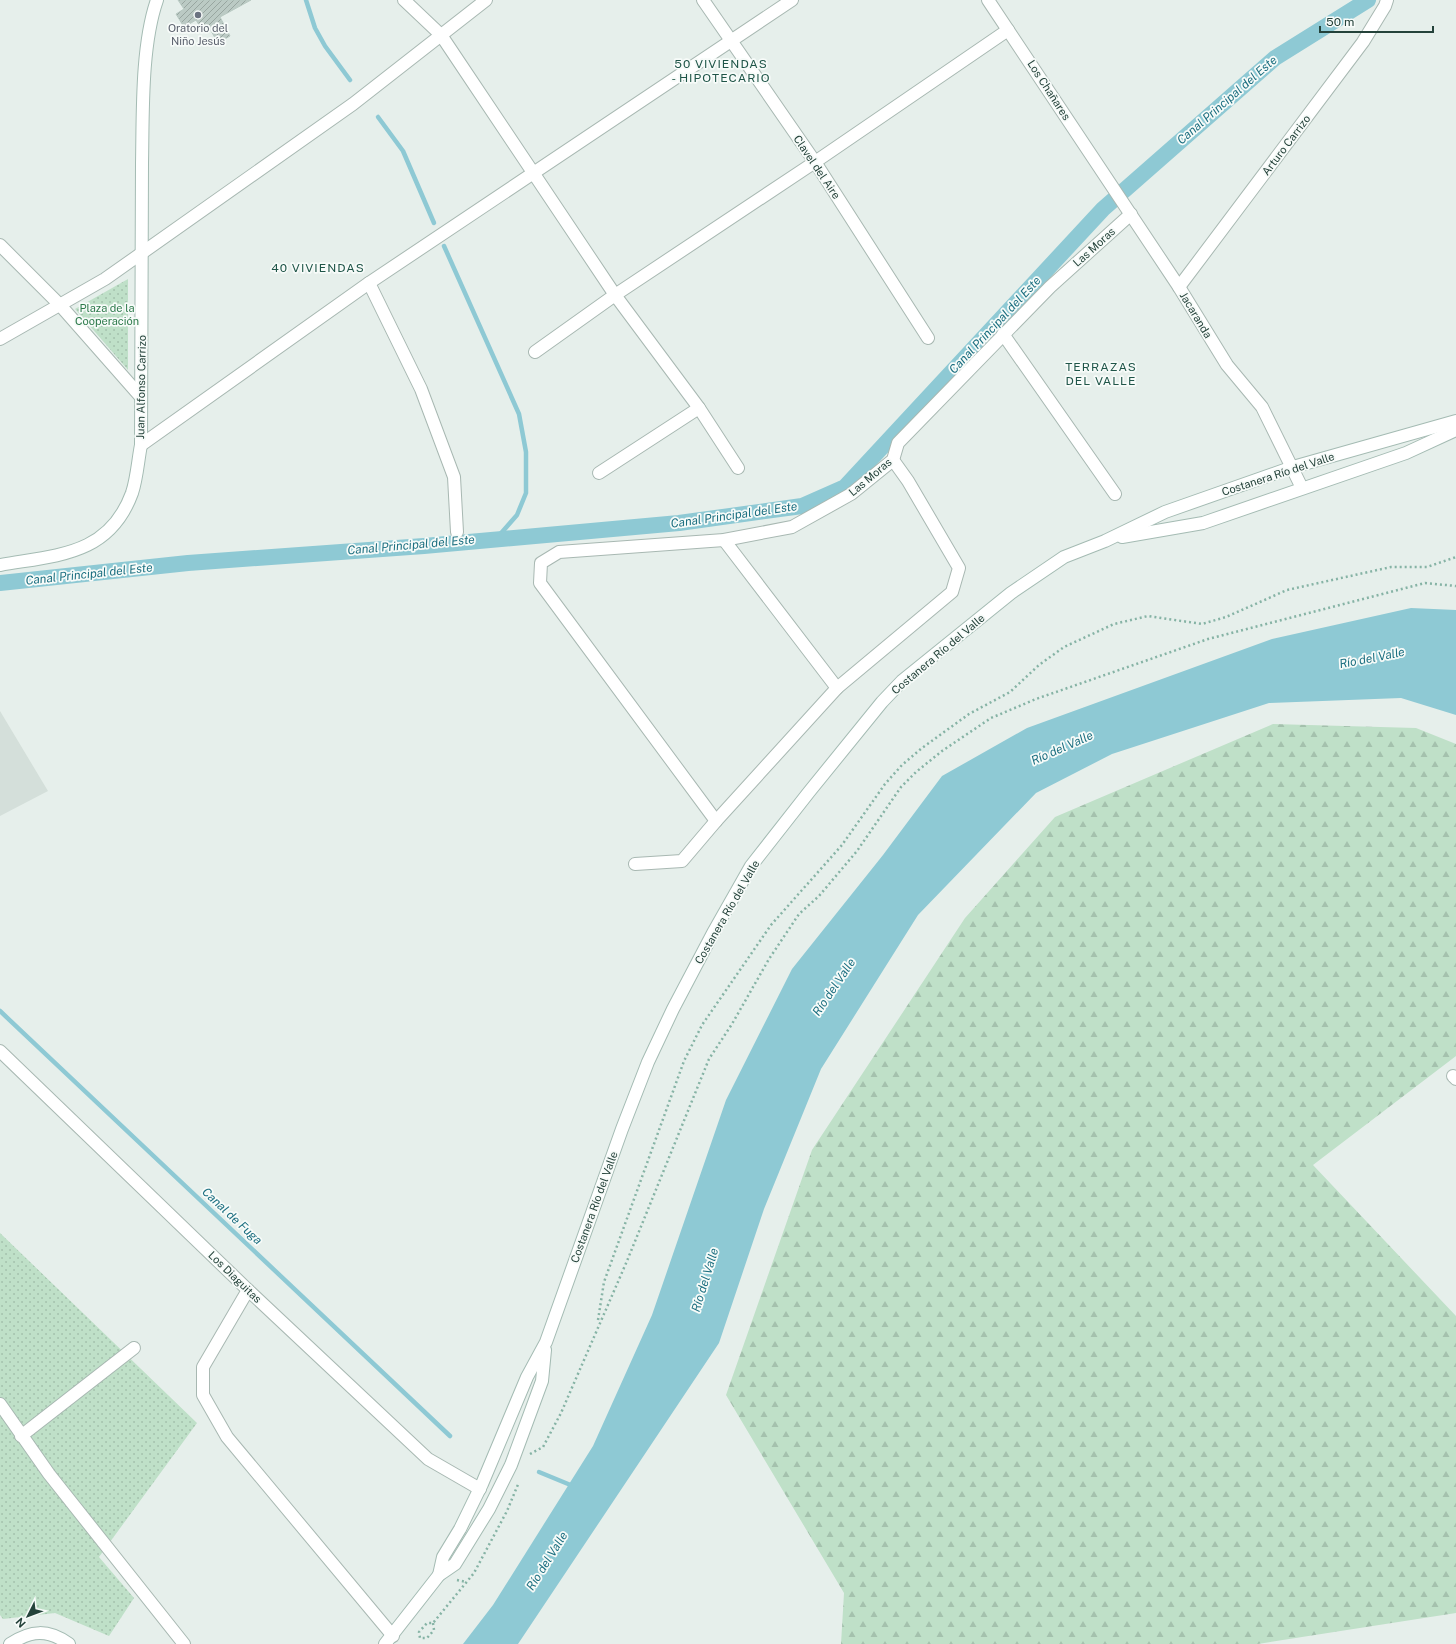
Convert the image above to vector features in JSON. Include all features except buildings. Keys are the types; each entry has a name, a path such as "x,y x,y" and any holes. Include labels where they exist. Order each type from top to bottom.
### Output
{"street":[{"name":"Juan Alfonso Carrizo","path":"0,565 72,552 91,544 107,532 121,516 132,492 141,444 143,115 147,48 152,13 157,0"},
{"path":"404,0 441,35 615,295 699,408 738,468"},
{"path":"0,339 105,279 353,104 486,0"},
{"name":"Clavel del Aire","path":"703,0 815,162 928,338"},
{"path":"141,444 369,283 533,172 732,42 792,0"},
{"name":"Los Chañares","path":"988,0 1108,182"},
{"name":"Arturo Carrizo","path":"1179,287 1363,42 1385,6 1387,0"},
{"path":"535,352 615,295 815,162 1008,30"},
{"name":"Jacaranda","path":"1108,182 1179,287 1227,365 1262,406 1302,488"},
{"name":"Las Moras","path":"716,821 540,583 541,563 559,552 724,540 792,527 851,494 893,460 898,443 1003,334 1129,211"},
{"path":"0,245 60,305 142,397"},
{"path":"369,283 421,390 454,477 457,532"},
{"path":"1003,334 1115,494"},
{"path":"599,473 699,408"},
{"name":"Costanera Río del Valle","path":"439,1576 443,1557 460,1529 480,1489 528,1377 546,1342 622,1129 648,1062 713,933 751,866 861,727 902,681 1011,593 1064,557 1105,541 1165,512 1293,467 1456,421"},
{"name":"Costanera Río del Valle","path":"1105,541 1203,523 1406,452 1456,430"},
{"path":"635,864 682,861 716,821 837,688 952,592 958,568 908,481 893,460"},
{"path":"724,540 837,688"},
{"name":"Los Diaguitas","path":"0,1051 248,1290 428,1458 480,1489"},
{"path":"248,1290 203,1367 202,1394 227,1437 389,1640"},
{"name":"Costanera Río del Valle","path":"389,1640 439,1576 455,1564 467,1548 489,1510 511,1465 542,1382 546,1342"},
{"path":"21,1436 134,1348"},
{"path":"0,1404 21,1436 184,1644"},
{"path":"10,1644 16,1640 41,1633 52,1633 69,1644"}],"path":[{"path":"598,1325 604,1282 684,1061 702,1026 772,925 842,845 885,784 902,765 922,748 969,714 1010,692 1039,665 1064,647 1114,624 1148,616 1202,624 1226,617 1287,590 1391,567 1427,567 1456,557"},
{"path":"527,1456 543,1447 557,1420 627,1261 709,1059 799,914 819,896 857,851 901,787 916,772 942,751 990,718 1036,699 1208,639 1425,583 1456,586"},
{"path":"433,1622 434,1630 427,1638 420,1638 419,1632 427,1623 433,1622 474,1573 507,1511 519,1480"}],"shaded area":[{"path":"0,711 48,791 0,816"}],"green space":[{"name":"Plaza de la Cooperación","path":"128,279 128,370 75,309"},
{"path":"1273,724 1416,728 1456,744 1456,1056 1313,1165 1456,1316 1456,1613 1258,1644 841,1644 844,1593 726,1395 812,1150 965,918 1055,817"},
{"path":"0,1233 197,1423 99,1557 134,1598 109,1636 55,1613 3,1619 0,1615"}],"water":[{"name":"Río del Valle","path":"1411,608 1456,610 1456,715 1401,698 1269,703 1112,754 1036,793 918,915 821,1069 764,1209 719,1343 518,1644 463,1644 493,1605 593,1446 652,1315 726,1100 792,969 883,855 942,776 1027,728 1272,639"}],"waterway":[{"path":"306,0 315,28 325,46 350,80"},
{"name":"Canal Principal del Este","path":"0,583 188,563 424,546 679,523 802,506 845,487 1103,209 1275,58 1368,0"},
{"path":"378,117 403,151 434,223"},
{"path":"444,246 519,414 526,452 526,493 517,515 496,539"},
{"name":"Canal de Fuga","path":"0,1011 450,1436"},
{"name":"Canal de Fuga","path":"539,1472 573,1486"}],"place":[{"name":"Oratorio del Niño Jesús","path":"198,15"}],"district":[{"name":"50 VIVIENDAS - HIPOTECARIO","path":"721,71"},
{"name":"40 VIVIENDAS","path":"318,268"},
{"name":"TERRAZAS DEL VALLE","path":"1101,374"}]}
